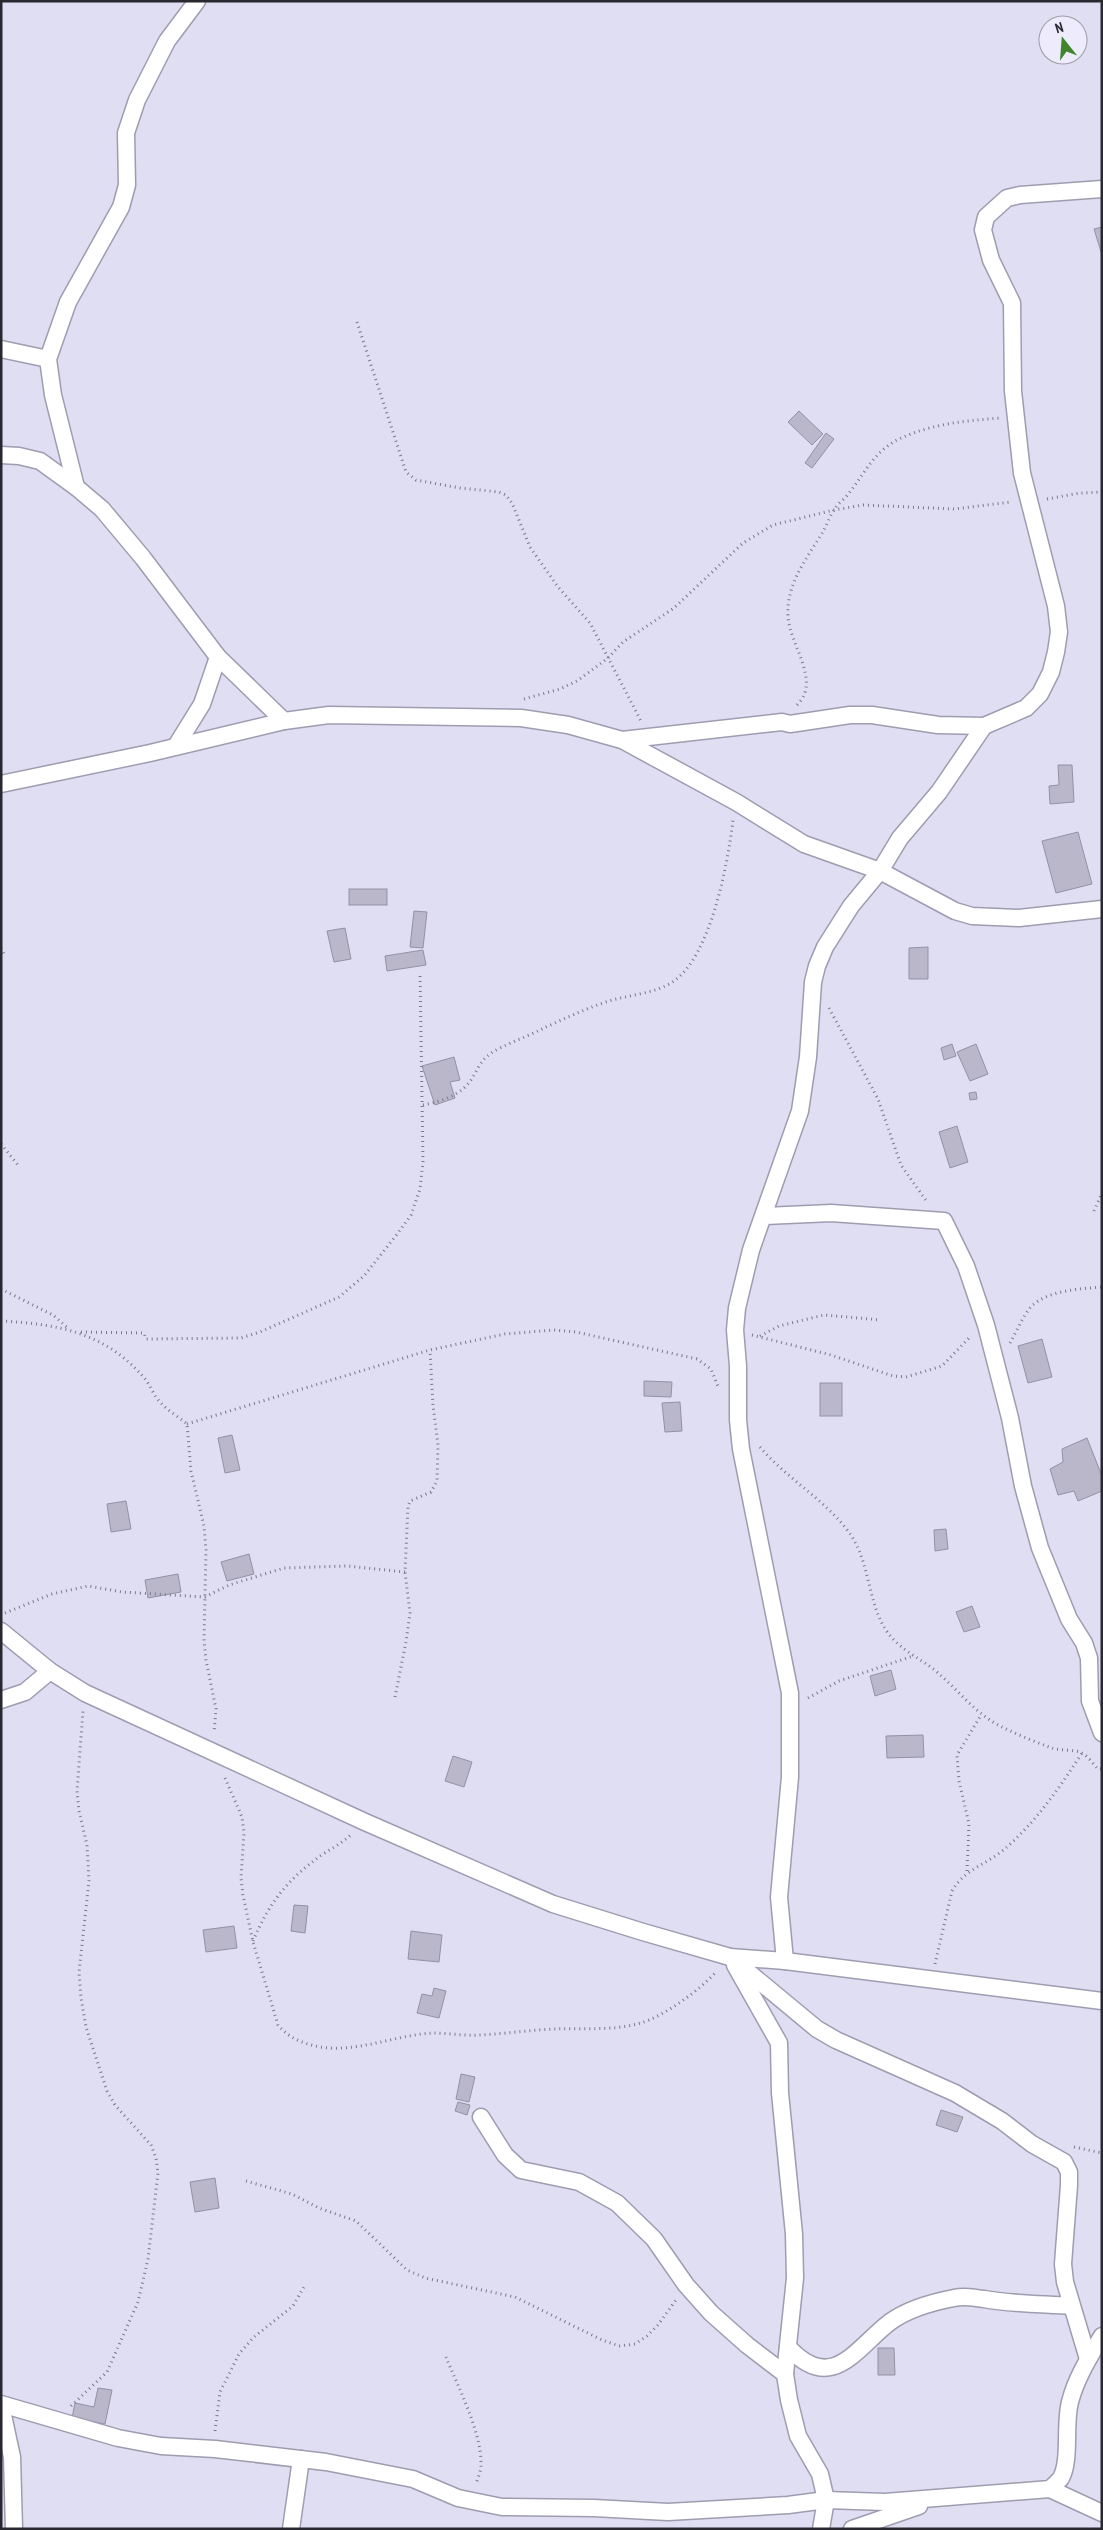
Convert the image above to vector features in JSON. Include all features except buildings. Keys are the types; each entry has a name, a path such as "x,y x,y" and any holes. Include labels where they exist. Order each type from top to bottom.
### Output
{"street":[{"path":"76,487 58,418 48,360 68,302 121,207 127,185 126,133 137,100 167,41 198,1"},
{"path":"622,740 782,722 790,724 850,715 872,715 938,725 984,726 1026,708 1040,694 1056,652 1059,632 1056,606 1022,473 1015,416 1012,303 985,244 983,230 986,217 1007,198 1020,195 1102,189"},
{"path":"1,349 48,360"},
{"path":"1,455 19,456 40,461 76,487 102,510 143,558 218,657 284,720"},
{"path":"176,746 202,704 218,657"},
{"path":"1,784 105,763 284,720 330,715 521,718 568,725 622,740 736,802 804,844 880,871 955,911 972,916 1020,918 1066,911 1102,909"},
{"path":"786,1961 779,1897 790,1777 791,1714 776,1617 741,1449 738,1420 738,1366 735,1330 737,1308 751,1250 765,1216 800,1111 808,1057 813,982 825,947 851,906 880,871 900,838 939,792 984,726"},
{"path":"765,1216 831,1213 944,1221 966,1266 986,1325 1010,1418 1023,1486 1040,1548 1069,1619 1089,1658 1090,1701 1102,1732"},
{"path":"1,1631 50,1671 85,1693 365,1822 553,1904 730,1957 786,1961 1102,2001"},
{"path":"1,1700 25,1692 50,1671"},
{"path":"730,1957 817,2029 836,2040 954,2093 1064,2162 1069,2172 1070,2185 1063,2264 1071,2306 1088,2359"},
{"path":"730,1957 779,2043 780,2092 794,2234 796,2278 785,2374 798,2436 820,2474 826,2500 821,2529"},
{"path":"481,2117 505,2155 521,2170 579,2182 617,2203 654,2240 686,2285 711,2313 785,2374"},
{"path":"788,2347 800,2359 820,2367 842,2364 854,2356 880,2330 907,2312 963,2296 1071,2306"},
{"path":"1050,2490 1061,2479 1063,2472 1066,2422 1070,2401 1088,2359 1102,2336"},
{"path":"14,2529 12,2457 1,2405 64,2420 118,2438 144,2443 301,2459 413,2479 458,2498 502,2507 594,2508 668,2512 788,2505 826,2500 858,2502 938,2499 1050,2490 1102,2513"},
{"path":"291,2529 301,2459"},
{"path":"852,2529 938,2499"}],"path":[{"path":"358,322 406,472 416,480 506,495 512,503 530,548 558,587 590,623 651,736"},
{"path":"782,722 781,717 804,697 806,688 802,661 792,638 789,623 789,595 797,574 834,510 850,493 867,464 879,451 898,440 932,426 959,420 1015,416"},
{"path":"521,700 560,689 577,680 608,658 623,642 674,608 722,561 757,533 773,526 834,510 863,505 954,509 1102,492"},
{"path":"423,1106 456,1094 470,1080 482,1060 497,1049 607,1001 643,993 674,981 687,967 704,940 715,908 730,849 736,802"},
{"path":"1,948 4,954"},
{"path":"78,1332 144,1333 146,1339 241,1338 260,1332 339,1297 364,1276 411,1215 420,1189 423,1154 423,1106 420,973"},
{"path":"813,982 844,1033 878,1099 900,1164 928,1204 944,1221"},
{"path":"1,1144 18,1165"},
{"path":"1094,1211 1102,1193"},
{"path":"1007,1349 1030,1309 1039,1300 1076,1289 1102,1287"},
{"path":"1,1289 53,1315 70,1330"},
{"path":"759,1336 779,1326 824,1315 881,1320"},
{"path":"1,1321 25,1322 70,1330 103,1344 146,1380 160,1403 187,1424 191,1472 204,1526 206,1660 216,1709 212,1752 242,1817 244,1833 242,1878 253,1942 278,2025 285,2034 295,2039 328,2048 365,2047 396,2039 433,2033 477,2035 552,2029 622,2028 644,2022 684,1999 706,1984 730,1957"},
{"path":"735,1330 831,1355 893,1376 906,1377 932,1371 942,1366 964,1341 986,1325"},
{"path":"187,1424 430,1350 505,1334 554,1330 576,1332 697,1359 711,1370 722,1395"},
{"path":"395,1697 410,1613 405,1572 408,1506 410,1501 431,1492 437,1481 438,1445 430,1350"},
{"path":"756,1443 769,1458 813,1495 847,1530 858,1548 869,1578 874,1608 895,1642 913,1656 925,1662 954,1687 981,1715 1053,1748 1082,1753 1098,1769 1102,1769"},
{"path":"1,1614 52,1594 88,1586 122,1592 206,1597 229,1585 284,1568 346,1566 405,1572"},
{"path":"791,1714 801,1703 839,1681 913,1656"},
{"path":"64,2420 76,2398 107,2372 138,2302 148,2260 158,2173 156,2158 150,2145 115,2105 107,2091 86,2027 79,1972 89,1881 87,1845 79,1811 77,1791 85,1693"},
{"path":"967,1872 969,1824 958,1773 957,1755 981,1715"},
{"path":"932,1979 952,1891 957,1881 967,1872 999,1854 1034,1821 1049,1803 1082,1753"},
{"path":"253,1942 280,1890 322,1855 345,1840 365,1822"},
{"path":"246,2181 292,2194 318,2208 356,2221 406,2270 425,2278 515,2297 602,2340 619,2346 635,2344 647,2336 658,2325 686,2285"},
{"path":"215,2449 216,2406 228,2372 239,2354 254,2337 293,2306 305,2285"},
{"path":"446,2357 473,2426 479,2449 481,2466 476,2484 481,2504"}]}
